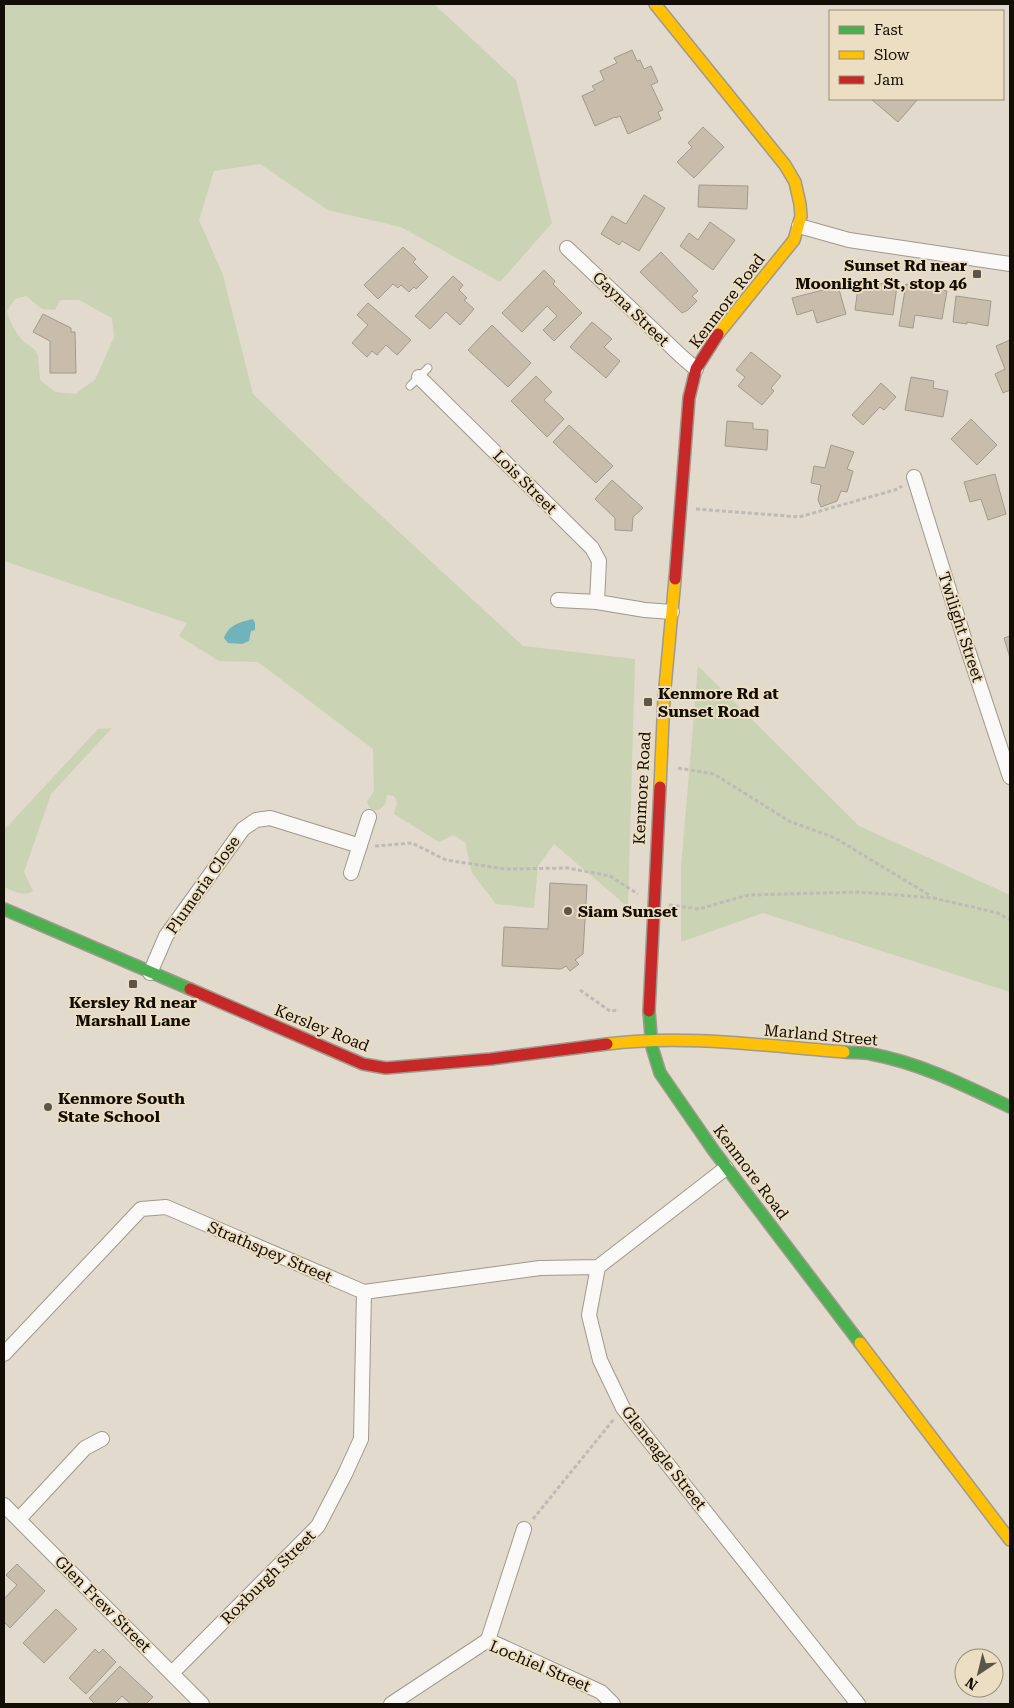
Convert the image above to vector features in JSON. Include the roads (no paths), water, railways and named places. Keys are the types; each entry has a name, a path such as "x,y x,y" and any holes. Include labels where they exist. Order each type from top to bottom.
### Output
{"street":[{"name":"Kenmore Road","path":"655,4 785,166 795,182 799,194 801,216 794,240 716,337 696,369 689,398 659,767 649,1001 650,1039 660,1073 726,1168 1010,1540"},
{"path":"799,226 849,240 1010,264"},
{"name":"Gayna Street","path":"567,248 696,369"},
{"name":"Lois Street","path":"419,377 592,548 599,561 596,602"},
{"name":"Twilight Street","path":"914,477 1010,777"},
{"path":"558,600 596,602 645,610 672,612"},
{"path":"351,872 369,817"},
{"name":"Plumeria Close","path":"150,973 166,936 242,829 256,820 270,818 360,846"},
{"name":"Kersley Road","path":"4,910 362,1064 386,1068 491,1059 650,1039"},
{"name":"Marland Street","path":"650,1039 683,1039 872,1054 918,1067 1010,1107"},
{"path":"364,1292 540,1268 598,1267 726,1168"},
{"name":"Strathspey Street","path":"4,1354 141,1209 166,1207 364,1292"},
{"name":"Gleneagle Street","path":"598,1267 589,1315 600,1360 623,1408 858,1704"},
{"name":"Roxburgh Street","path":"172,1673 318,1526 345,1474 361,1439 364,1292"},
{"path":"19,1519 85,1448 102,1440"},
{"name":"Glen Frew Street","path":"4,1504 202,1704"},
{"path":"488,1640 524,1529"},
{"name":"Lochiel Street","path":"390,1704 488,1640 601,1692 613,1704"}],"water":[{"path":"253,619 255,630 251,631 249,641 242,644 228,643 224,638 232,627"}],"place":[{"name":"Sunset Rd near Moonlight St, stop 46","path":"977,274"},
{"name":"Kenmore Rd at Sunset Road","path":"648,702"},
{"name":"Siam Sunset","path":"568,911"},
{"name":"Kersley Rd near Marshall Lane","path":"133,984"},
{"name":"Kenmore South State School","path":"48,1107"}]}
